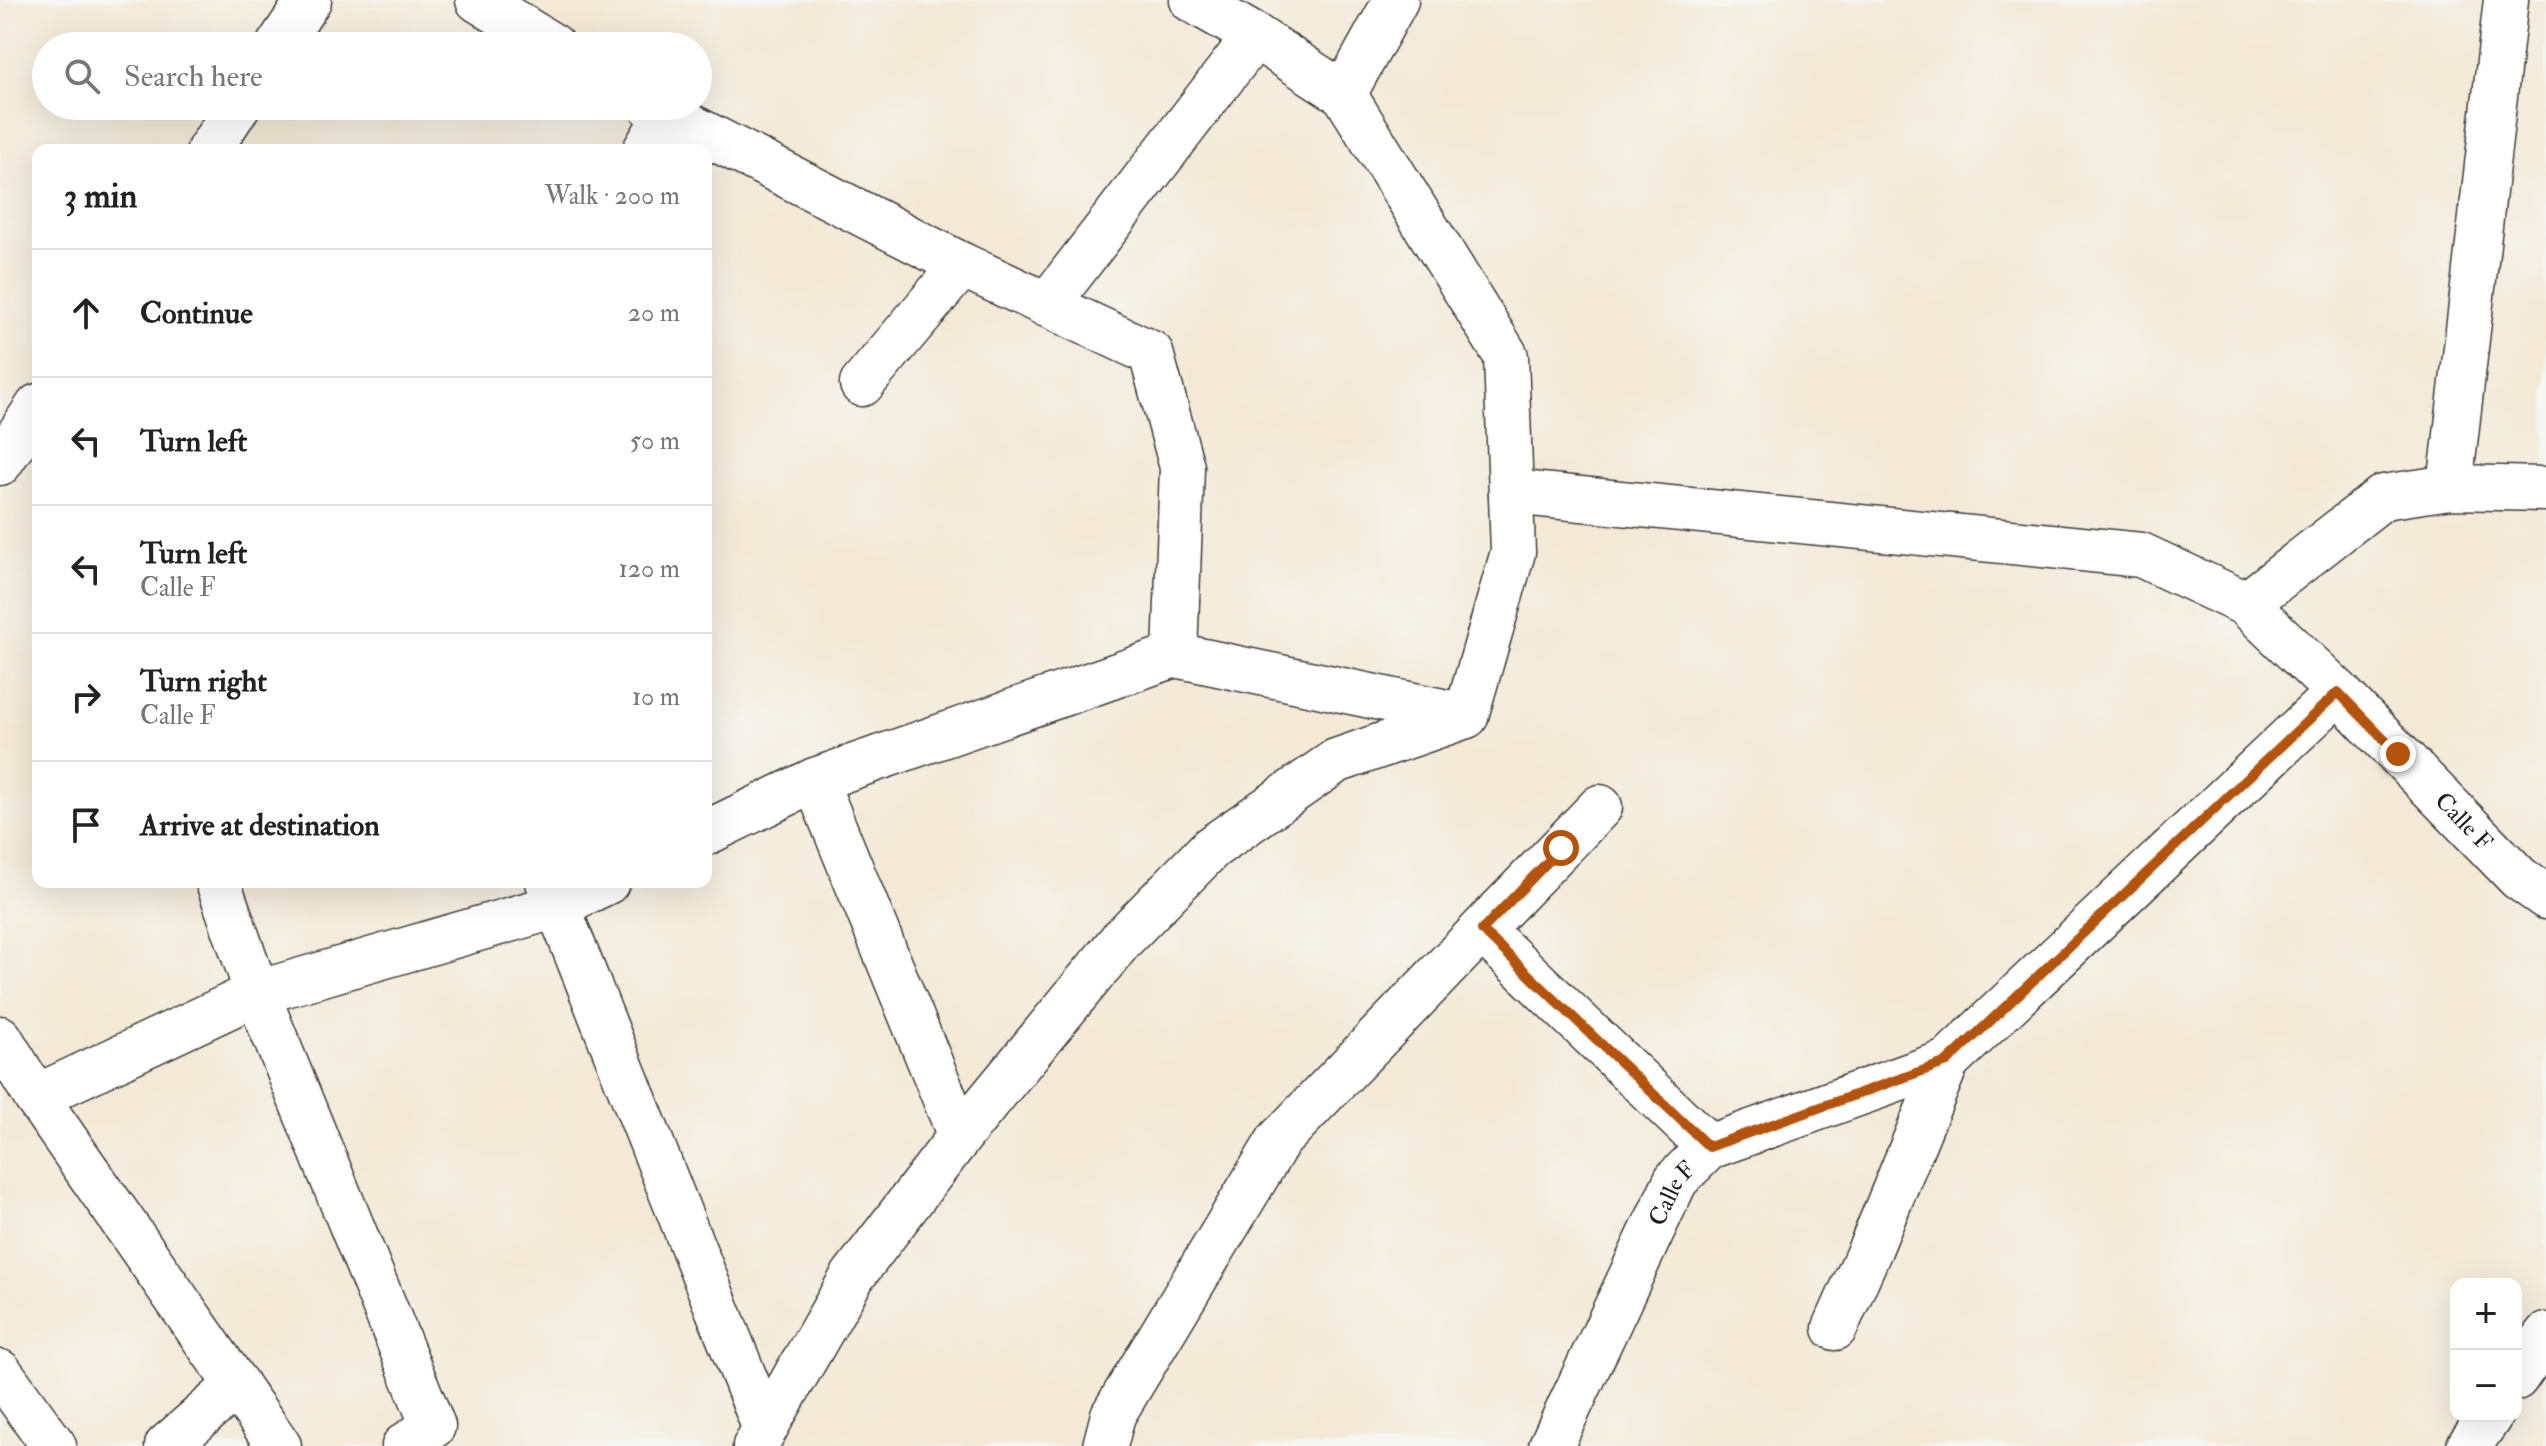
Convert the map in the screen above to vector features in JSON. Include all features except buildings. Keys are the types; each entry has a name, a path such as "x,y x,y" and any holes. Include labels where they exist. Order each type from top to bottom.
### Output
{"street":[{"path":"287,32 309,0"},
{"path":"478,0 530,32"},
{"path":"1192,0 1255,36 1344,94 1506,356 1513,552 1466,716"},
{"path":"1344,94 1396,0"},
{"path":"2450,487 2506,0"},
{"path":"1047,305 1255,36"},
{"path":"213,144 229,120"},
{"path":"654,124 698,144"},
{"path":"712,151 1151,353 1182,467 1175,655"},
{"path":"862,384 962,265"},
{"path":"0,463 32,415"},
{"path":"2246,604 2383,497 2450,487 2546,489"},
{"path":"1511,492 2141,555 2246,604 2338,692"},
{"path":"712,830 815,780 1175,655 1466,716"},
{"name":"Calle F","path":"1551,1446 1676,1180 1709,1147 1947,1062 2338,692 2519,878 2546,897"},
{"path":"760,1438 853,1276 960,1136 1122,939 1211,848 1336,761 1466,716"},
{"path":"815,780 960,1136"},
{"path":"1105,1446 1113,1415 1278,1141 1600,807"},
{"path":"220,888 257,993 433,1426 404,1446"},
{"path":"36,1097 257,993 553,894 580,888"},
{"path":"553,894 760,1438"},
{"path":"1482,930 1709,1147"},
{"path":"0,1038 36,1097 279,1446"},
{"path":"1835,1328 1947,1062"},
{"path":"2522,1369 2546,1335"},
{"path":"0,1372 54,1446"},
{"path":"167,1446 237,1385"},
{"path":"2469,1446 2486,1422"}],"route":[{"path":"1561,848 1482,930 1709,1147 1947,1062 2338,692 2398,754"}]}
